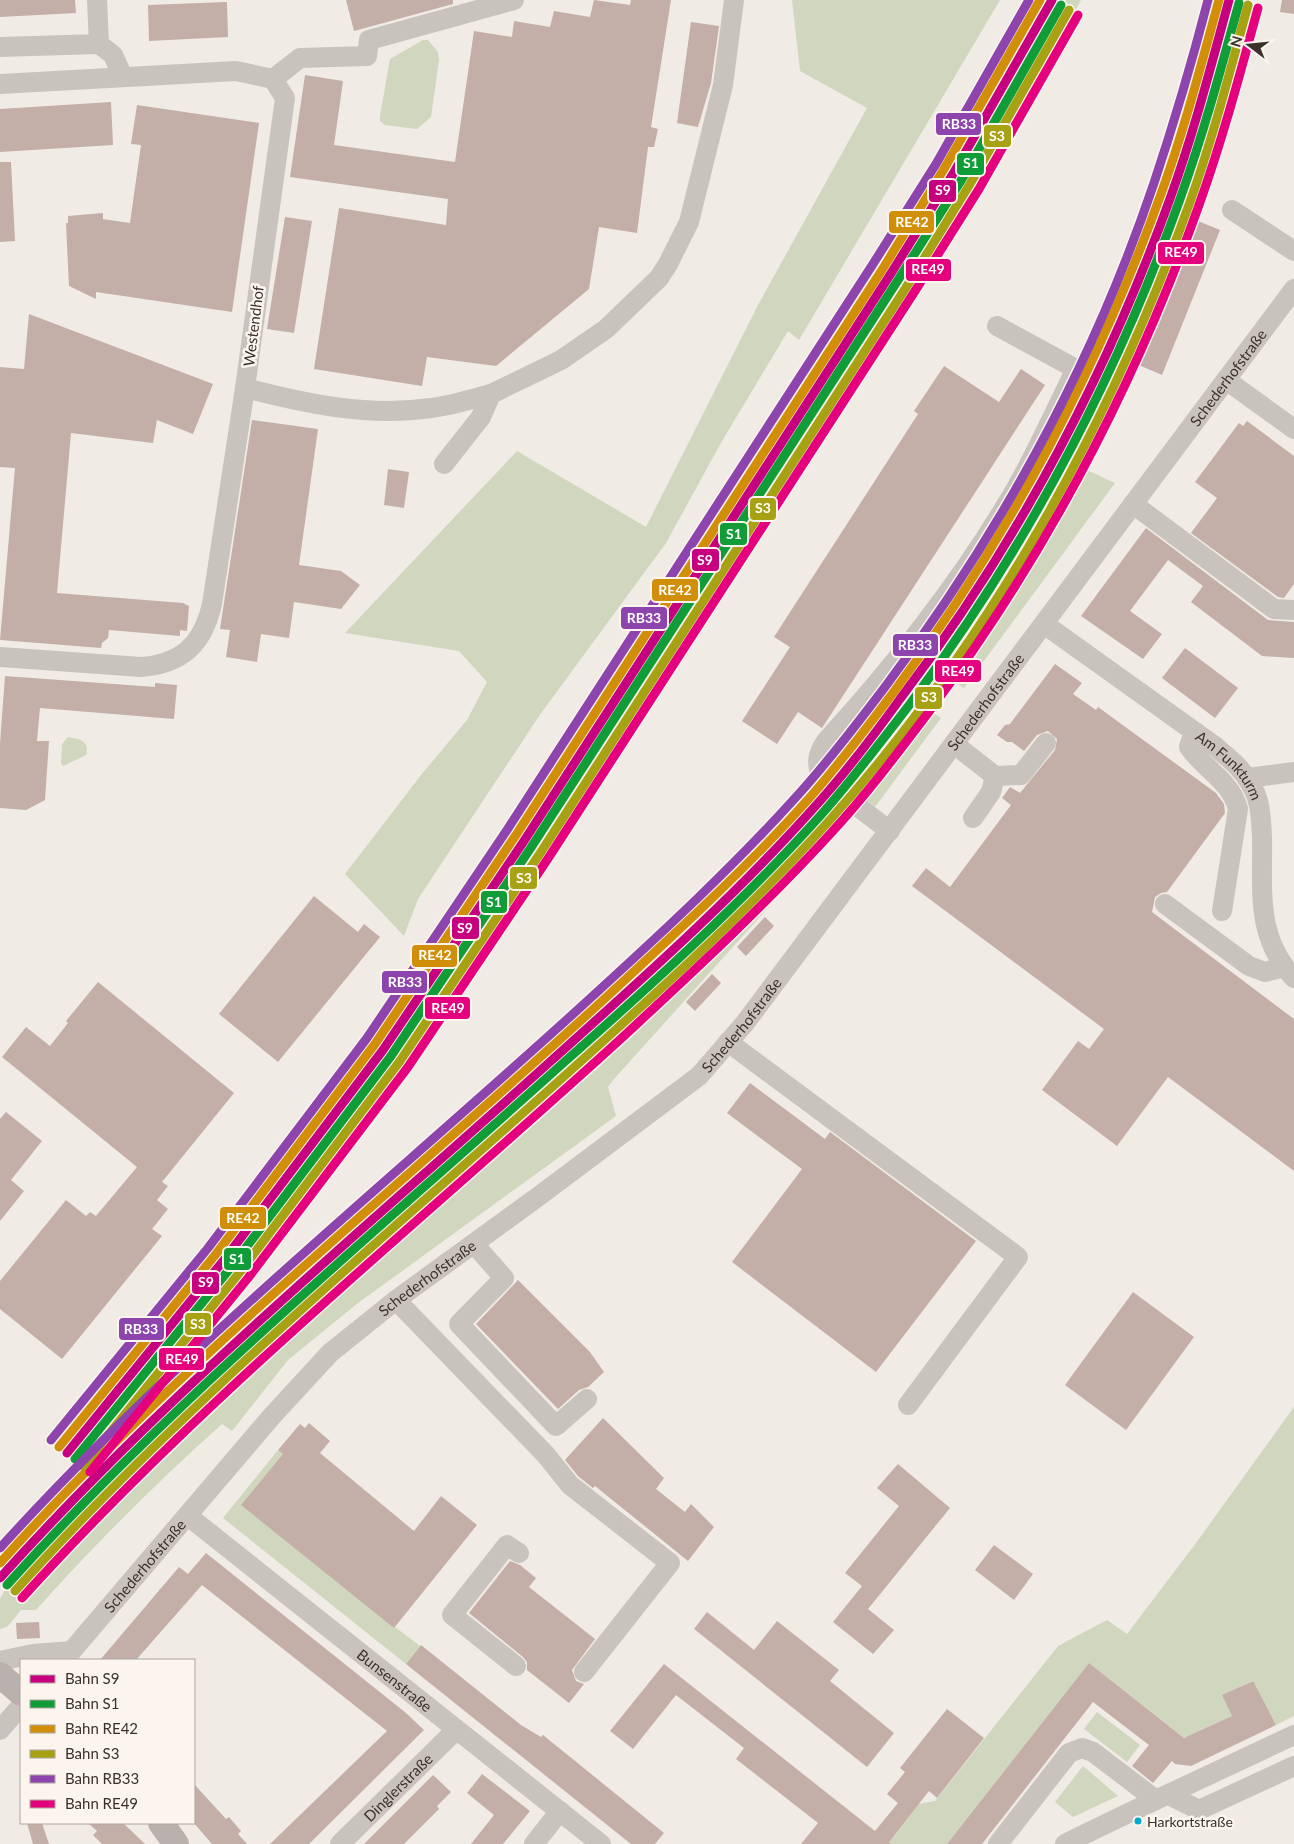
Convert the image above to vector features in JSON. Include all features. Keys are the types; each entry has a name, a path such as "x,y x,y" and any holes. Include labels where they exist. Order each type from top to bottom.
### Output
{"main road":[{"path":"0,1675 20,1692"}],"street":[{"path":"97,0 99,44"},
{"path":"0,84 236,71 273,79 300,58 367,56 369,40 514,0"},
{"path":"245,388 305,404 367,412 432,408 491,394 561,360 606,329 659,278 689,222 723,85 734,0"},
{"path":"0,47 99,44 113,55 123,77"},
{"name":"Westendhof","path":"0,657 141,667 160,665 176,659 195,644 203,632 212,604 245,388 285,98 273,79"},
{"path":"1232,210 1294,251"},
{"name":"Schederhofstraße","path":"0,1661 33,1654 68,1655 305,1378 330,1353 396,1300 699,1076 728,1042 890,831 1226,380 1292,295"},
{"path":"890,831 825,782 819,773 816,762 820,750 827,740 914,638 957,580 1018,485 1076,369 997,326"},
{"path":"1226,380 1294,429"},
{"path":"444,464 481,417 491,394"},
{"path":"1133,504 1274,609 1294,610"},
{"name":"Am Funkturm","path":"1044,624 1216,747 1247,778 1258,798 1261,813 1263,901 1267,934 1274,952 1291,975"},
{"path":"1194,732 1189,747 1198,760 1220,778 1235,796 1238,809 1222,911"},
{"path":"954,744 994,776 1021,775 1046,743"},
{"path":"1247,778 1294,772"},
{"path":"973,818 992,792 994,776"},
{"path":"1165,904 1248,966 1265,972 1291,975"},
{"path":"728,1042 1018,1258 908,1404"},
{"path":"474,1244 504,1278 459,1324 556,1426 587,1399"},
{"path":"396,1300 546,1455 570,1485 670,1563 584,1672"},
{"name":"Bunsenstraße","path":"188,1516 601,1844"},
{"path":"516,1666 452,1615 507,1545 519,1552"},
{"path":"0,1730 20,1707"},
{"name":"Dinglerstraße","path":"340,1844 456,1730"},
{"path":"1077,1841 1162,1797 1294,1735"},
{"path":"998,1844 1069,1753 1082,1748 1093,1752 1162,1797 1199,1810 1294,1766"},
{"path":"534,1844 560,1811"}],"green space":[{"path":"792,0 1000,0 799,340 788,331 722,441 666,543 539,716 418,899 404,936 345,874 421,775 467,720 487,682 459,651 345,633 517,451 646,527 758,305 867,108 800,71"},
{"path":"1066,0 1081,0 1036,86 446,995 399,1064 237,1280 129,1399 126,1394 201,1298 274,1212 394,1054 665,639 805,417 899,277 1005,108"},
{"path":"423,40 428,40 438,52 439,60 431,117 417,129 385,125 380,121 380,116 390,59"},
{"path":"1067,461 1115,483 964,688 949,679 929,710 941,718 875,807 845,785 919,693 997,583"},
{"path":"68,737 83,742 87,750 86,755 63,766 61,763 62,744"},
{"path":"831,802 843,810 838,830 608,1087 616,1116 358,1303 288,1360 232,1431 222,1424 126,1514 36,1610 21,1610 7,1627 0,1629 0,1599 12,1577 34,1557 101,1484 145,1445 300,1298 532,1098 699,944 801,838"},
{"path":"1294,1407 1294,1716 1276,1725 1252,1681 1223,1695 1232,1716 1196,1733 1191,1738 1183,1737 1089,1663 947,1844 887,1844 918,1804 935,1801 1058,1646 1107,1620 1127,1634 1196,1543"},
{"path":"278,1450 283,1454 394,1628 420,1646 406,1664 223,1518"},
{"path":"1097,1712 1140,1745 1127,1762 1084,1729"},
{"path":"1083,1766 1118,1796 1073,1817 1055,1802"}],"building":[{"path":"0,0 75,0 76,13 0,17"},
{"path":"346,0 453,0 453,4 354,31"},
{"path":"594,0 630,5 631,0 671,0 651,127 658,129 654,147 648,147 637,233 599,227 589,289 496,366 427,357 422,386 314,369 339,208 446,225 448,199 290,177 305,75 343,81 334,145 455,162 474,31 512,37 514,21 550,27 554,11 590,17"},
{"path":"1282,0 1294,0 1294,14 1280,12"},
{"path":"227,2 228,37 149,41 148,5"},
{"path":"691,22 719,26 711,83 698,127 677,123"},
{"path":"111,102 113,145 0,152 0,109"},
{"path":"137,105 259,123 232,312 96,292 96,299 69,286 66,223 68,223 68,216 103,213 103,219 130,223 141,145 131,144"},
{"path":"0,162 11,162 15,241 0,242"},
{"path":"285,217 312,221 294,333 267,329"},
{"path":"1193,219 1220,230 1162,375 1134,363"},
{"path":"29,314 213,384 193,434 157,420 153,443 71,433 57,593 183,603 189,606 187,631 180,630 180,636 109,630 108,638 102,643 101,648 0,640 15,468 0,467 0,367 24,369"},
{"path":"944,366 999,402 1021,369 1045,385 822,728 798,712 777,744 742,721 790,647 774,637 918,414 914,411"},
{"path":"252,420 318,429 299,565 341,571 360,585 341,609 294,602 289,638 261,634 257,662 226,657 230,630 220,629"},
{"path":"1247,421 1294,456 1294,584 1284,598 1278,597 1191,533 1217,498 1195,482 1239,423 1243,426"},
{"path":"388,469 409,472 404,508 384,505"},
{"path":"1146,528 1268,620 1294,622 1294,658 1262,656 1191,602 1203,586 1168,560 1130,611 1162,634 1143,659 1081,616"},
{"path":"1185,648 1238,688 1215,718 1162,678"},
{"path":"1055,664 1082,683 1073,694 1096,710 1098,707 1216,793 1224,804 1225,813 1167,892 1155,897 1152,912 1294,1019 1294,1171 1168,1077 1117,1146 1042,1090 1078,1041 1089,1049 1104,1029 912,886 926,868 950,887 1011,805 1002,798 1010,787 1020,793 1055,750 1057,739 1048,731 1037,735 1024,751 1012,742 1007,742 997,735 1005,725 1010,724"},
{"path":"5,676 155,687 155,683 177,685 174,719 40,708 37,741 49,741 45,800 26,810 0,808 0,743"},
{"path":"314,896 358,932 364,924 380,937 278,1062 219,1014"},
{"path":"765,917 774,926 746,956 737,947"},
{"path":"712,974 721,983 695,1011 686,1002"},
{"path":"98,982 234,1093 162,1182 168,1186 157,1200 168,1209 152,1229 162,1236 62,1359 0,1309 0,1281 66,1200 86,1216 90,1212 96,1216 137,1167 2,1057 26,1027 50,1046 68,1023 66,1021"},
{"path":"750,1083 825,1139 830,1132 976,1241 876,1372 732,1262 802,1169 727,1113"},
{"path":"6,1112 42,1141 11,1180 24,1191 0,1221 0,1119"},
{"path":"518,1280 590,1352 604,1372 588,1387 579,1390 558,1409 476,1324"},
{"path":"1133,1292 1194,1337 1126,1430 1065,1385"},
{"path":"603,1418 664,1478 656,1489 685,1512 691,1504 714,1527 688,1561 595,1486 593,1488 578,1476 565,1460"},
{"path":"309,1423 330,1441 320,1453 414,1531 441,1496 477,1525 394,1628 241,1505 283,1454 278,1450 300,1424 305,1428"},
{"path":"898,1464 950,1508 868,1609 894,1630 873,1654 833,1622 862,1586 845,1573 899,1506 877,1488"},
{"path":"994,1545 1033,1574 1014,1600 975,1570"},
{"path":"206,1553 406,1713 424,1730 309,1844 270,1844 387,1731 202,1585 137,1659 101,1659 179,1567 188,1574"},
{"path":"510,1561 520,1565 536,1578 529,1587 595,1639 572,1670 576,1681 584,1684 569,1703 527,1670 527,1662 523,1657 469,1613"},
{"path":"707,1612 754,1650 777,1621 839,1670 830,1681 894,1733 867,1767 694,1629"},
{"path":"39,1622 40,1638 17,1639 16,1623"},
{"path":"421,1645 521,1725 541,1737 543,1735 664,1833 655,1844 631,1844 406,1664"},
{"path":"1089,1663 1184,1738 1232,1716 1222,1695 1253,1681 1276,1725 1191,1766 1175,1764 1172,1761 1153,1783 1132,1766 1149,1745 1093,1702 982,1844 947,1844"},
{"path":"664,1664 875,1831 898,1803 887,1794 905,1772 900,1768 947,1709 984,1738 937,1798 929,1791 889,1842 891,1844 801,1844 818,1823 736,1759 744,1748 676,1695 633,1749 610,1731"},
{"path":"482,1774 530,1811 503,1844 471,1844 494,1815 467,1793"},
{"path":"433,1775 451,1792 437,1806 439,1809 404,1844 364,1844"},
{"path":"195,1785 226,1819 229,1817 241,1831 238,1834 247,1844 212,1844 195,1824"},
{"path":"27,1824 42,1824 49,1844 33,1844"},
{"path":"89,1824 124,1824 145,1844 102,1844 93,1835 97,1831"}],"rail line":[{"name":"RB33","path":"51,1440 208,1248 367,1038 507,830 873,264 936,164 1029,0"},
{"name":"RE42","path":"59,1447 216,1254 375,1044 516,835 882,270 944,169 1040,0"},
{"name":"S9","path":"67,1453 224,1260 383,1050 524,841 890,275 953,174 1052,0"},
{"name":"RB33","path":"0,1548 142,1402 216,1333 622,969 699,897 797,796 853,729 927,629 967,569 1005,508 1040,446 1072,382 1130,250 1154,183 1169,138 1208,0"},
{"name":"RE42","path":"0,1563 70,1488 217,1345 525,1071 705,905 780,830 850,750 935,635 974,576 1011,515 1078,391 1108,326 1161,194 1185,122 1219,0"},
{"name":"S9","path":"0,1578 131,1442 200,1376 685,939 781,844 857,756 942,641 982,581 1020,520 1055,458 1087,394 1118,329 1171,196 1195,123 1229,0"},
{"name":"S1","path":"7,1585 72,1515 207,1382 694,944 790,849 877,747 952,646 992,586 1064,462 1096,398 1127,333 1180,199 1204,126 1239,3"},
{"name":"S1","path":"75,1459 232,1266 391,1056 532,846 898,280 962,179 1061,5"},
{"name":"S3","path":"15,1591 80,1521 215,1388 603,1041 703,949 799,854 887,752 942,681 992,606 1039,529 1082,450 1122,369 1158,286 1190,202 1214,129 1248,5"},
{"name":"RE49","path":"22,1598 93,1523 241,1379 625,1035 730,936 831,833 893,759 970,654 1010,594 1048,532 1083,469 1115,405 1146,340 1199,205 1223,132 1258,8"},
{"name":"S3","path":"83,1466 240,1272 400,1061 541,852 907,286 970,184 1069,10"},
{"name":"RE49","path":"90,1472 248,1278 408,1067 549,857 915,291 979,189 1078,15"}],"place":[{"name":"Harkortstraße","path":"1138,1821"}]}
